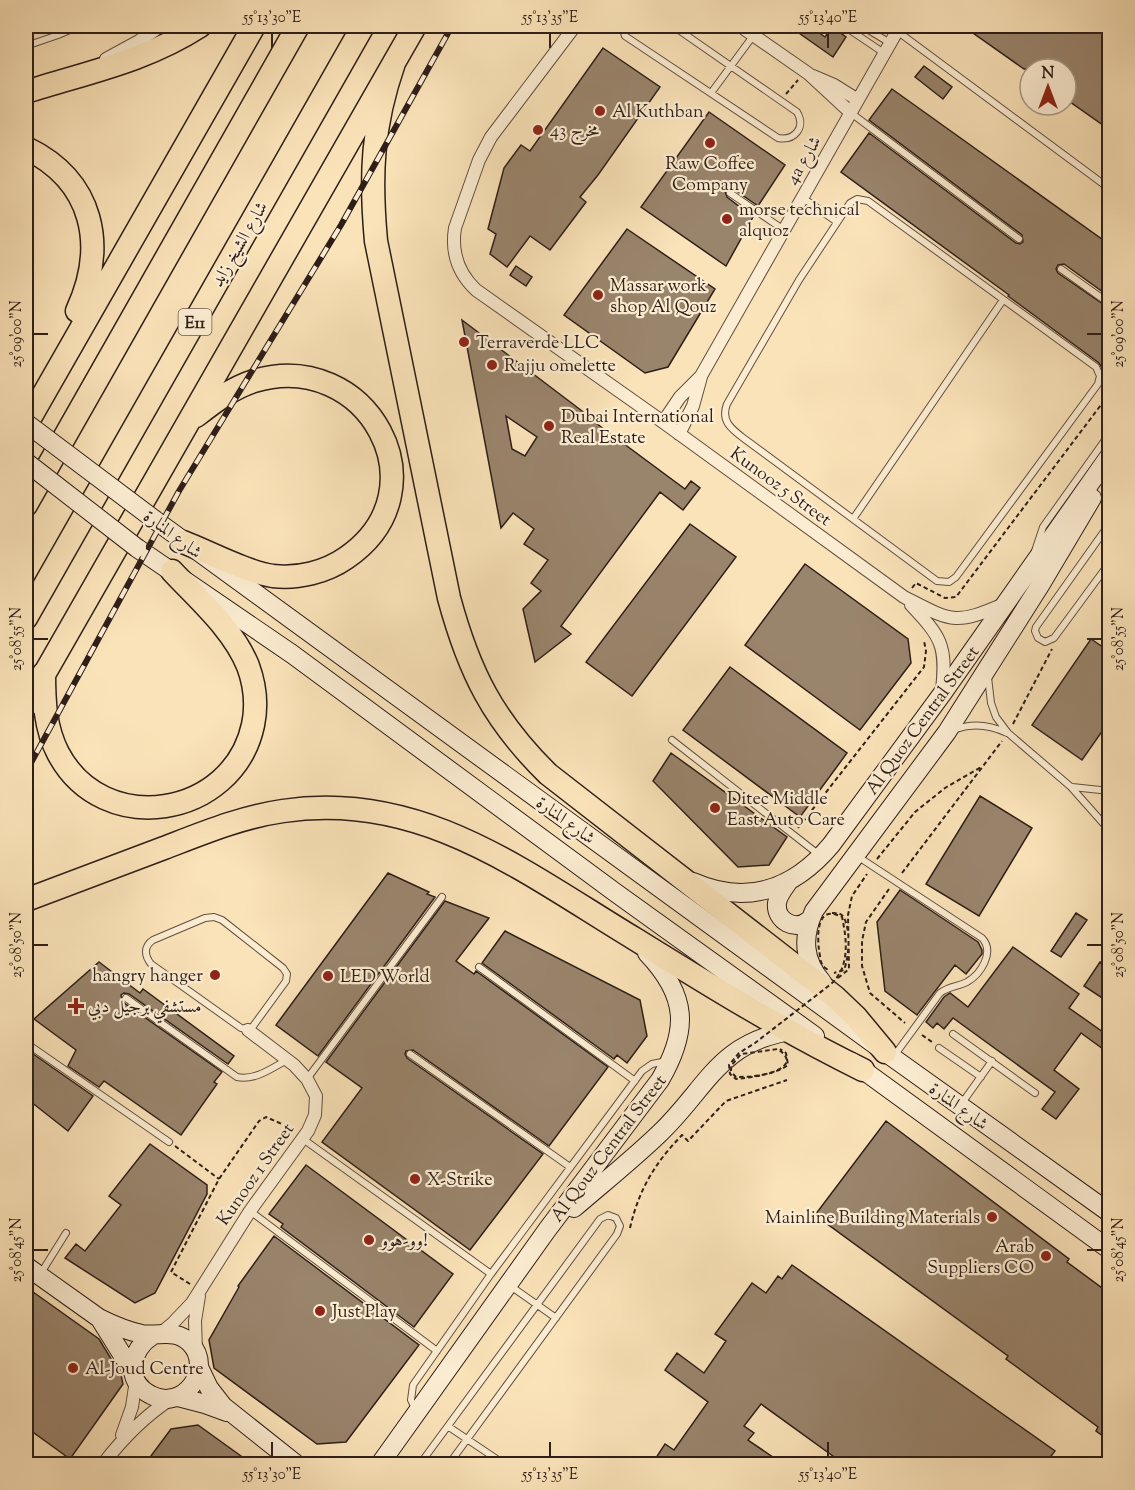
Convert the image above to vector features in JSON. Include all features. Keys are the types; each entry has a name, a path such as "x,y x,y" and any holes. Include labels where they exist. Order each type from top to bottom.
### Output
{"highway":[{"path":"28,91 132,60 155,51 201,26"},
{"path":"26,424 254,26"},
{"path":"26,505 298,26"},
{"name":"شارع الشيخ زايد","path":"26,618 363,26"},
{"path":"26,706 415,26"},
{"path":"394,63 379,112 375,144 373,208 376,241 449,598 463,647 477,679 498,716 530,756 568,790 836,997 889,1055"},
{"path":"26,148 50,162 72,185 80,198 91,228 93,243 91,274 67,337 61,362"},
{"path":"183,542 260,573 288,577 316,572 347,557 373,533 381,522 388,504 391,486 391,467 387,449 371,416 358,402 326,382 289,375 254,381 222,396 186,425"},
{"path":"44,673 45,706 52,740 69,770 95,792 127,805 153,808 179,804 210,789 235,765 250,735 255,700 253,683 248,667 232,638 172,571"},
{"path":"26,900 241,820 284,810 328,807 394,814 444,830 515,864 634,939 790,1031 863,1070"}],"street":[{"path":"28,91 111,57 161,26"},
{"name":"Kunooz 5 Street","path":"575,26 484,148 453,238 456,257 463,275 476,290 726,467 904,597 940,616 958,619 976,617 1006,603"},
{"path":"740,26 807,73 850,112"},
{"name":"4a شارع","path":"663,422 680,398 701,376 898,28"},
{"path":"807,73 834,85 858,100"},
{"name":"4a شارع","path":"679,434 693,406 701,376"},
{"name":"شارع المنارة","path":"26,424 183,542 1110,1213"},
{"name":"Al Quoz Central Street","path":"680,876 699,885 733,892 762,891 789,882 813,866 942,694 1110,455"},
{"name":"Al Quoz Central Street","path":"836,997 812,971 808,960 806,934 809,920 820,900 947,732 1092,498 1110,460"},
{"name":"شارع المنارة","path":"26,462 137,548 292,654 616,893 1110,1250"},
{"name":"Kunooz 5 Street","path":"904,597 929,624 940,641 945,661 942,694"},
{"path":"789,882 778,898 779,915 793,926 805,924 809,920"},
{"name":"Al Qouz Central Street","path":"380,1464 419,1413 547,1230 660,1080 671,1061 678,1041 680,1022 677,999 669,978 634,939"},
{"name":"Kunooz 1 Street","path":"156,1335 183,1314 201,1290 250,1211 303,1139 312,1123 316,1096 307,1079 287,1059 248,1030"},
{"name":"Al Qouz Central Street","path":"547,1230 661,1132 728,1057 757,1039 790,1031"},
{"path":"32,1271 99,1318 125,1329 156,1335 171,1334 190,1343 209,1388 231,1414 298,1463"},
{"name":"Kunooz 1 Street","path":"197,1359 195,1321 201,1290"},
{"path":"99,1318 142,1389 161,1399 175,1398 205,1404 231,1414"},
{"path":"118,1444 128,1420 135,1376 135,1355 145,1341 156,1335"},
{"path":"103,1464 142,1419 193,1385 197,1359"}],"lane":[{"path":"26,46 58,36 79,26"},
{"path":"622,26 625,36 778,138 789,138 798,132 801,122 797,112 673,26"},
{"path":"844,26 887,48"},
{"path":"862,26 887,48"},
{"path":"898,28 1110,189"},
{"path":"711,93 754,35"},
{"path":"850,112 1019,239"},
{"path":"730,194 784,230"},
{"path":"802,197 837,222"},
{"path":"865,199 1096,367 1100,376 1098,384 953,580 937,581 746,440 728,425 725,417 726,408 799,280 837,222 853,200 865,199"},
{"path":"1061,269 1110,304"},
{"path":"853,519 1003,300"},
{"path":"1033,562 1036,544 1043,527 1110,433"},
{"path":"1110,523 1036,627 1038,638 1044,642 1054,638 1110,562"},
{"path":"987,670 991,704 996,717 1008,733 1071,787 1110,831"},
{"path":"947,732 967,726 987,726 1008,733"},
{"path":"672,740 821,856"},
{"path":"1071,787 1110,791"},
{"path":"856,855 982,938 987,945 988,953 985,961 969,981 949,987 940,993 889,1055"},
{"path":"307,1079 442,897"},
{"path":"214,917 222,920 283,968 287,974 286,981 255,1026 248,1030 241,1028 151,964 146,956 149,942 205,918 214,917"},
{"path":"479,967 635,1081"},
{"path":"126,998 237,1077 255,1076 287,1059"},
{"path":"953,1034 1035,1093"},
{"path":"26,1043 169,1142"},
{"path":"939,1048 981,1077"},
{"path":"410,1054 570,1167"},
{"path":"419,1413 411,1400 413,1385 491,1274 642,1071 652,1064 671,1061"},
{"path":"960,1106 992,1062"},
{"path":"303,1139 491,1274"},
{"path":"250,1211 437,1351"},
{"path":"420,1464 600,1219 608,1215 616,1218 620,1226 617,1234 449,1464"},
{"path":"32,1271 66,1233"},
{"path":"508,1285 556,1318"},
{"path":"449,1426 504,1464"}],"path":[{"path":"93,26 104,32 117,26"},
{"path":"781,101 807,73"},
{"path":"726,467 746,440"},
{"path":"793,834 924,667 926,651 923,638"},
{"path":"899,1019 870,993 861,957 866,922 1008,733 1053,647"},
{"path":"725,1067 739,1052 748,1051 777,1047 786,1053 788,1065 779,1072 768,1074 757,1075 746,1077 736,1077 731,1071 731,1066 741,1054 778,1049 786,1062 778,1071 771,1073 764,1076 736,1079 730,1074 729,1065 739,1053 747,1048 755,1043 831,984 835,980 839,975 842,969 845,964 845,931 842,917 836,914 828,915 822,918 817,927 822,964 829,972 834,973 841,973 844,970 848,948 844,917 839,913 829,912 821,917 816,926 818,964 827,976 838,978 849,969 848,915 852,896 872,865 915,812 945,788 984,765"},
{"path":"201,1290 171,1272 219,1179 259,1121 266,1117 282,1124 303,1139"},
{"path":"169,1142 219,1179"}],"building":[{"path":"789,26 810,26 825,37 832,27 846,37 833,57"},
{"path":"963,26 1110,26 1110,130 1078,107 1078,57 1018,57 1018,65"},
{"path":"603,48 660,87 580,197 586,202 550,250 530,236 507,267 490,254 496,234 488,229 504,168 521,145 530,151"},
{"path":"924,66 952,87 943,99 915,77"},
{"path":"892,89 1110,245 1110,297 1064,264 1058,265 1056,269 1058,273 1110,309 1110,374 1099,363 1009,295 841,172 869,133 1016,243 1023,242 1022,235 869,120"},
{"path":"709,112 785,165 758,206 732,188 725,191 727,197 753,217 726,266 641,207"},
{"path":"627,229 715,289 668,367 645,373 564,315"},
{"path":"516,266 532,277 526,286 510,275"},
{"path":"462,320 685,489 691,481 700,488 683,510 660,492 561,626 571,634 535,662 523,609 541,591 531,583 548,560 524,544 534,529 513,513 501,528","holes":["506,416 537,437 525,456 512,449"]},
{"path":"690,524 736,557 632,696 586,662"},
{"path":"805,564 908,639 911,663 860,730 745,645"},
{"path":"1091,639 1110,652 1110,720 1082,760 1032,725"},
{"path":"730,667 847,753 800,817 683,730"},
{"name":"Ditec Middle East Auto Care","path":"671,753 787,837 769,865 738,867 653,781"},
{"path":"980,796 1032,828 979,916 926,884"},
{"path":"388,873 435,897 318,1056 276,1025"},
{"path":"900,890 978,942 982,950 982,954 966,974 955,965 917,1015 885,991 877,922"},
{"path":"445,901 489,918 456,961 474,974 476,971 608,1067 549,1146 413,1050 406,1051 407,1058 543,1154 470,1250 322,1142 362,1088 326,1062"},
{"path":"1076,913 1087,920 1061,957 1051,951"},
{"path":"505,931 640,1000 647,1036 627,1063 617,1055 614,1059 482,963"},
{"path":"1013,947 1079,994 1069,1008 1103,1032 1110,1023 1110,1054 1081,1033 1054,1070 1079,1089 1056,1119 1042,1109 1055,1092 953,1018 944,1029 937,1023 933,1028 926,1022 944,997 950,993 968,1007"},
{"path":"99,962 140,993 143,989 234,1056 228,1064 129,994 121,995 123,1002 222,1072 214,1082 217,1084 181,1135 104,1081 99,1087 68,1066 76,1050 34,1019"},
{"path":"1100,962 1110,968 1110,1003 1084,986"},
{"path":"26,1049 93,1096 68,1131 26,1098"},
{"path":"886,1121 1069,1259 1067,1262 1110,1294 1110,1441 1096,1431 1098,1427 1006,1359 1008,1356 815,1215"},
{"path":"150,1144 207,1185 207,1194 155,1293 135,1303 65,1258 76,1244 85,1251 121,1205 109,1196"},
{"path":"306,1165 453,1274 414,1327 281,1227 283,1224 269,1214"},
{"path":"274,1236 419,1345 346,1442 317,1444 214,1368 209,1340 238,1286"},
{"path":"792,1265 1055,1451 1045,1464 844,1464 761,1404 744,1426 754,1433 748,1440 783,1464 652,1464 665,1444 674,1450 708,1402 665,1370 677,1353 704,1373 726,1341 715,1334 752,1283 766,1293 778,1276 782,1279"},
{"name":"Al-Joud Centre","path":"26,1287 99,1339 121,1375 123,1384 70,1459 26,1427"},
{"path":"198,1425 252,1464 145,1464 171,1429"}],"railway":[{"path":"26,772 179,491 341,225 452,26"}],"place":[{"name":"Al Kuthban","path":"600,111"},
{"name":"مخرج 43","path":"538,130"},
{"name":"Raw Coffee Company","path":"710,143"},
{"name":"morse technical alquoz","path":"727,219"},
{"name":"Massar work shop Al Qouz","path":"598,295"},
{"name":"Terraverde LLC","path":"464,342"},
{"name":"Rajju omelette","path":"492,365"},
{"name":"Dubai International Real Estate","path":"549,426"},
{"name":"Ditec Middle East Auto Care","path":"715,808"},
{"name":"hangry hanger","path":"215,975"},
{"name":"LED World","path":"328,976"},
{"name":"مستشفي برجيل دبي","path":"76,1006"},
{"name":"X-Strike","path":"415,1179"},
{"name":"Mainline Building Materials","path":"992,1217"},
{"name":"وو-هوو!","path":"369,1240"},
{"name":"Arab Suppliers CO","path":"1046,1256"},
{"name":"Just Play","path":"320,1311"},
{"name":"Al-Joud Centre","path":"73,1368"}]}
